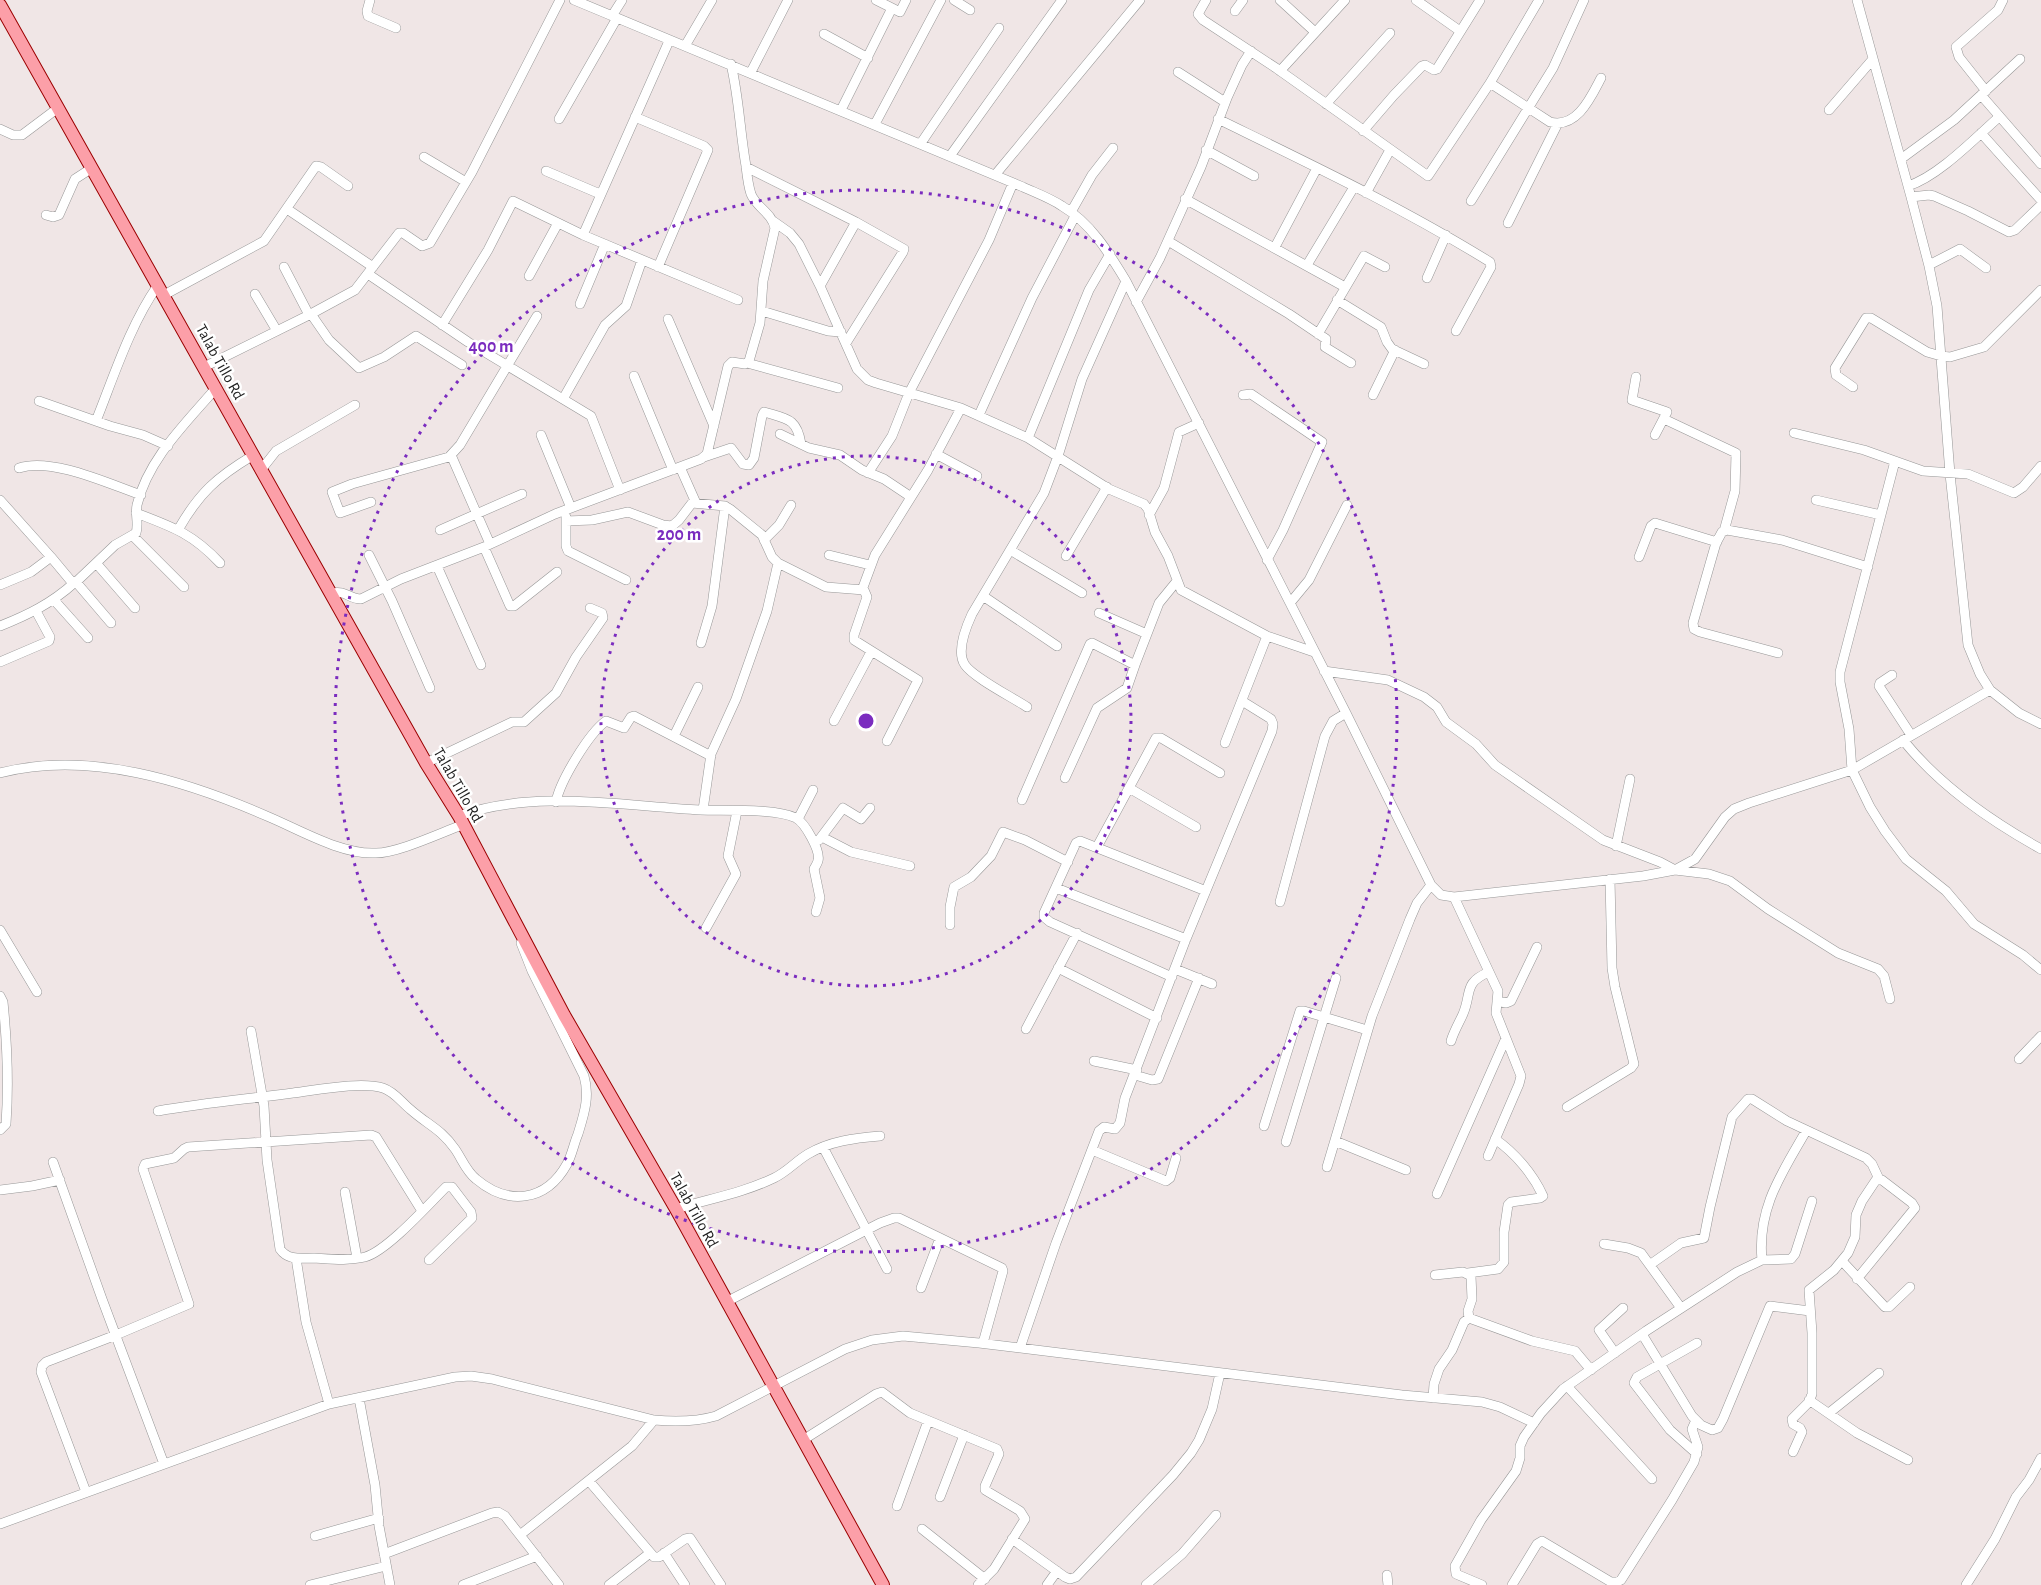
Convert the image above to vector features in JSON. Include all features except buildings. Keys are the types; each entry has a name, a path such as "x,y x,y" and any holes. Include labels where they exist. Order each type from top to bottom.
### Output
{"main road":[{"name":"Talab Tillo Rd","path":"0,5 252,456 460,821 606,1090 676,1209 883,1585"}],"street":[{"path":"370,0 368,16 396,28"},
{"path":"204,367 310,315 355,290 399,233 403,233 422,246 428,245 466,182 560,0"},
{"path":"574,0 617,10 669,40 688,42 731,64 754,68 998,171 1013,183 1074,210 1110,255 1138,298 1431,885 1441,895 1454,897 1675,870 1709,874 1730,881 1768,909 1838,953 1878,969 1884,976 1890,999"},
{"path":"688,42 712,0"},
{"path":"754,68 788,0"},
{"path":"876,0 900,12 906,0"},
{"path":"877,120 940,0"},
{"path":"954,0 970,9"},
{"path":"952,152 1061,3 1049,0"},
{"path":"998,171 1140,0"},
{"path":"1206,0 1199,11 1200,17 1281,71 1427,176 1490,83 1539,0"},
{"path":"1235,11 1243,0"},
{"path":"1280,0 1315,32"},
{"path":"1281,71 1345,0"},
{"path":"1416,0 1460,31"},
{"path":"1363,130 1422,66 1437,69 1480,0"},
{"path":"1471,201 1553,68 1584,0"},
{"path":"1857,0 1873,59 1906,156 1936,262 1937,306 1945,356 1968,645 1980,674 1990,690 2019,713 2041,724"},
{"path":"2004,0 1998,10 1956,47 1959,57 2000,117 2041,164"},
{"path":"842,106 892,8"},
{"path":"559,119 617,10"},
{"path":"923,141 999,28"},
{"path":"824,33 868,58"},
{"path":"1326,104 1390,33"},
{"path":"583,235 669,40"},
{"path":"1138,298 1168,241 1199,172 1225,102 1251,51"},
{"path":"1829,110 1873,59"},
{"path":"1906,156 1954,120 2020,59"},
{"path":"731,64 751,195 773,221 794,237 820,286 861,374 868,380 888,388 979,415 1029,438 1107,487 1140,501 1147,506 1155,532 1168,556 1179,588 1267,636 1314,652"},
{"path":"1178,72 1225,102"},
{"path":"1490,83 1550,122 1558,123 1580,114 1601,78"},
{"path":"0,129 13,135 22,135 58,108"},
{"path":"635,117 704,146 708,150 658,267"},
{"path":"1914,184 2000,117"},
{"path":"1218,119 1446,235 1491,265 1456,331"},
{"path":"1508,223 1558,123"},
{"path":"1981,133 2041,200"},
{"path":"979,415 1074,210 1092,175 1113,148"},
{"path":"1206,150 1254,176"},
{"path":"1366,193 1390,150"},
{"path":"424,157 466,182"},
{"path":"96,421 146,304 161,290 264,241 316,166 321,167 348,186"},
{"path":"746,167 856,222 904,250 846,343"},
{"path":"45,215 53,217 59,215 75,180 92,168"},
{"path":"1275,247 1317,168"},
{"path":"546,171 600,194"},
{"path":"868,473 892,436 909,393 989,240 1013,183"},
{"path":"1307,265 1354,187"},
{"path":"1917,196 1929,195 1946,201 2009,232 2015,230 2041,205"},
{"path":"1185,199 1346,286"},
{"path":"442,325 488,250 512,202 516,201 583,235 738,300"},
{"path":"287,209 442,325 587,413 593,419 620,490"},
{"path":"747,363 758,333 762,311 763,281 774,231 773,221"},
{"path":"820,286 856,222"},
{"path":"529,276 558,223"},
{"path":"1427,278 1446,235"},
{"path":"1168,241 1318,334 1327,340 1325,347 1351,363"},
{"path":"580,304 605,244"},
{"path":"1936,262 1957,249 1963,249 1986,268"},
{"path":"1029,438 1083,303 1110,255"},
{"path":"1318,334 1364,256 1385,267"},
{"path":"563,399 605,325 626,306 642,260"},
{"path":"284,267 310,315 329,340 359,368 384,357 413,336 462,365"},
{"path":"1027,707 977,676 964,664 962,651 967,628 983,596 1044,493 1082,379 1126,281"},
{"path":"1853,387 1836,375 1835,368 1868,317 1928,352 1945,356 1984,346 2041,290"},
{"path":"255,294 277,331"},
{"path":"1337,300 1381,327 1387,342 1395,350 1424,364"},
{"path":"762,311 828,331 841,332"},
{"path":"371,502 340,513 332,492 363,481 441,461 451,455 460,445 537,316"},
{"path":"668,318 714,426"},
{"path":"1373,395 1395,350"},
{"path":"704,457 708,450 728,366 732,362 747,363 838,388"},
{"path":"634,376 676,469 696,503"},
{"path":"1636,377 1632,400 1667,413 1655,435"},
{"path":"0,627 54,600 115,545 133,536 137,531 136,513 141,495 160,456 216,388"},
{"path":"1243,395 1251,394 1322,442 1283,530 1267,560"},
{"path":"39,401 143,435 168,446"},
{"path":"261,470 276,451 355,405"},
{"path":"862,590 870,565 961,408"},
{"path":"332,593 343,592 358,599 388,594 487,545 567,515 620,490 731,448 743,464 749,465 754,458 764,412 793,422 798,428 801,444"},
{"path":"1664,419 1736,453 1735,491 1724,531 1717,542 1693,623 1694,629 1700,633 1778,653"},
{"path":"1149,515 1167,479 1179,432 1199,423"},
{"path":"1794,433 1864,450 1923,471 1968,474 2014,493 2024,487 2041,466"},
{"path":"780,434 814,450 835,453 868,473 884,479 911,497"},
{"path":"542,435 567,515 566,546 568,551 626,580"},
{"path":"936,454 977,476"},
{"path":"451,455 477,515 492,565 508,604 512,606 557,572"},
{"path":"178,530 214,481 252,456"},
{"path":"1895,461 1840,676 1849,729 1852,770 1878,821 1906,859 1946,891 1974,924 2041,970"},
{"path":"19,468 33,464 41,465 78,474 141,495"},
{"path":"1066,556 1107,487"},
{"path":"440,530 522,494"},
{"path":"0,500 111,623"},
{"path":"1816,500 1881,515"},
{"path":"567,515 592,520 628,512 672,526 693,503 725,506 745,520 764,540 772,557 778,563 826,586 865,591 867,597 853,638 855,642 918,680 887,741"},
{"path":"764,540 779,525 791,505"},
{"path":"1290,603 1309,580 1347,505"},
{"path":"701,643 712,606 725,506"},
{"path":"136,513 198,541 220,563"},
{"path":"1639,557 1651,526 1655,524 1717,542"},
{"path":"1724,531 1770,537 1868,567"},
{"path":"133,536 184,587"},
{"path":"1010,550 1082,593"},
{"path":"369,555 430,688"},
{"path":"829,555 870,565"},
{"path":"0,585 32,572 51,557"},
{"path":"96,563 135,608"},
{"path":"703,810 711,756 736,699 767,611 778,563"},
{"path":"439,570 481,665"},
{"path":"1065,778 1097,708 1127,688 1161,598 1177,581"},
{"path":"983,596 1057,646"},
{"path":"54,600 88,638"},
{"path":"426,763 512,722 524,722 552,697 603,618 602,614 590,608"},
{"path":"0,662 49,641 50,637 36,611"},
{"path":"1099,613 1147,634"},
{"path":"1225,743 1267,636"},
{"path":"1022,800 1090,644 1135,665"},
{"path":"834,721 871,652"},
{"path":"1324,671 1388,680 1424,697 1437,707 1446,722 1476,744 1495,765 1590,831 1616,846 1675,870"},
{"path":"1892,675 1879,686 1916,756 1953,791 2017,836 2041,849"},
{"path":"674,736 698,687"},
{"path":"1675,870 1700,855 1725,817 1734,810 1749,803 1852,770 1990,690"},
{"path":"1020,1348 1056,1243 1100,1129 1115,1129 1120,1125 1123,1105 1186,939 1273,724 1269,717 1242,701"},
{"path":"1280,902 1325,736 1334,721 1346,713"},
{"path":"556,802 558,791 566,776 584,747 604,722 609,721 624,728 634,716 711,756"},
{"path":"1097,847 1157,738 1220,773"},
{"path":"0,773 28,766 76,766 110,769 171,781 218,796 340,847 362,853 390,851 496,806 556,802 618,802 703,810 772,813 798,819 807,829 818,859 814,872 820,898 816,912"},
{"path":"1616,846 1630,780"},
{"path":"1129,788 1196,827"},
{"path":"798,819 813,790"},
{"path":"814,846 843,808 861,819 870,808"},
{"path":"706,928 736,874 728,856 737,811"},
{"path":"950,926 950,907 954,888 970,877 990,856 1003,832 1025,840 1068,862"},
{"path":"822,837 851,852 910,866"},
{"path":"1206,891 1079,841 1044,917 1050,922 1174,973 1199,978 1212,984"},
{"path":"1567,1107 1634,1064 1615,987 1610,879"},
{"path":"1327,1167 1367,1030 1417,903 1431,885"},
{"path":"1056,888 1186,939"},
{"path":"1454,897 1498,991 1496,1012 1520,1070 1521,1080 1488,1156"},
{"path":"158,1111 240,1098 262,1102 338,1087 384,1088 438,1129 454,1148 471,1175 484,1186 515,1197 535,1194 552,1182 569,1161 582,1120 587,1088 584,1076 525,954 515,924"},
{"path":"0,930 37,992"},
{"path":"1026,1029 1077,933"},
{"path":"1497,1001 1506,1003 1511,1001 1536,947"},
{"path":"1058,968 1157,1018"},
{"path":"1451,1041 1463,1014 1470,985 1479,976 1489,972"},
{"path":"1094,1061 1152,1080 1158,1079 1199,978"},
{"path":"1286,1142 1336,978"},
{"path":"0,996 3,1002 7,1044 8,1098 6,1124 0,1130"},
{"path":"1264,1126 1299,1013 1304,1011 1367,1030"},
{"path":"251,1031 265,1120 270,1185 280,1249 287,1256 296,1258 368,1256 379,1250 450,1187 454,1189 472,1215 471,1220 429,1260"},
{"path":"2019,1059 2041,1036"},
{"path":"1437,1194 1506,1038"},
{"path":"1650,1264 1681,1243 1701,1240 1705,1237 1732,1116 1745,1100 1752,1099 1806,1131 1866,1158 1872,1164 1879,1179 1912,1203 1915,1208 1857,1279"},
{"path":"1762,1260 1761,1239 1767,1204 1806,1131"},
{"path":"86,1492 41,1368 46,1362 189,1304 143,1169 144,1165 174,1158 186,1148 374,1135 422,1211"},
{"path":"676,1209 770,1180 823,1147 855,1138 880,1136"},
{"path":"1435,1275 1498,1269 1502,1266 1504,1258 1504,1232 1508,1205 1511,1202 1543,1196 1520,1161 1495,1139"},
{"path":"1335,1141 1406,1170"},
{"path":"823,1147 887,1269"},
{"path":"1092,1150 1166,1180 1170,1178 1176,1158"},
{"path":"53,1162 164,1464"},
{"path":"1793,1452 1802,1432 1793,1424 1792,1419 1809,1400 1812,1382 1810,1288 1842,1261 1853,1242 1855,1219 1862,1201 1879,1179"},
{"path":"0,1190 60,1180"},
{"path":"345,1192 357,1258"},
{"path":"1482,1585 1458,1575 1454,1569 1460,1554 1481,1520 1516,1472 1522,1442 1551,1401 1567,1386 1737,1272 1762,1260 1790,1259 1794,1256 1812,1201"},
{"path":"726,1302 894,1218 904,1220 996,1263 1003,1270 983,1343"},
{"path":"921,1288 940,1238"},
{"path":"1604,1244 1637,1251 1650,1264 1681,1308"},
{"path":"296,1258 306,1322 329,1404"},
{"path":"1842,1261 1887,1308 1910,1287"},
{"path":"1468,1273 1472,1278 1469,1318"},
{"path":"1642,1334 1686,1408 1696,1420 1712,1431 1720,1424 1770,1306 1810,1311"},
{"path":"1615,1353 1599,1330 1623,1308"},
{"path":"1469,1318 1539,1343 1575,1351 1591,1370"},
{"path":"1432,1398 1439,1369 1452,1350 1464,1322 1469,1318"},
{"path":"0,1524 329,1404 455,1377 471,1376 492,1379 654,1420 699,1421 716,1416 845,1349 872,1340 911,1337 983,1343 1220,1373 1491,1403 1534,1423"},
{"path":"1697,1343 1637,1377 1634,1381 1664,1424 1697,1454"},
{"path":"1012,1539 1068,1579 1078,1582 1191,1453 1205,1428 1212,1409 1220,1373"},
{"path":"1829,1413 1879,1373"},
{"path":"1567,1386 1652,1479"},
{"path":"803,1440 879,1392 887,1394 910,1413 999,1451 985,1488 987,1492 1024,1515 1024,1520 981,1582 922,1528"},
{"path":"360,1398 390,1585"},
{"path":"1809,1400 1873,1442 1908,1460"},
{"path":"520,1535 632,1446 654,1420"},
{"path":"1512,1585 1537,1544 1542,1541 1611,1582 1617,1582 1624,1575 1672,1500 1697,1454 1698,1448 1692,1431 1696,1420"},
{"path":"897,1506 928,1421"},
{"path":"940,1497 964,1435"},
{"path":"1966,1585 2041,1458"},
{"path":"589,1481 650,1553 656,1557 685,1539 692,1539 721,1585"},
{"path":"384,1554 495,1512 505,1516 559,1585"},
{"path":"1146,1585 1182,1554 1216,1515"},
{"path":"315,1536 379,1518"},
{"path":"609,1585 650,1553"},
{"path":"664,1553 685,1585"},
{"path":"468,1584 537,1556"},
{"path":"310,1585 386,1566"},
{"path":"1047,1585 1057,1571"},
{"path":"1386,1575 1388,1585"}]}
